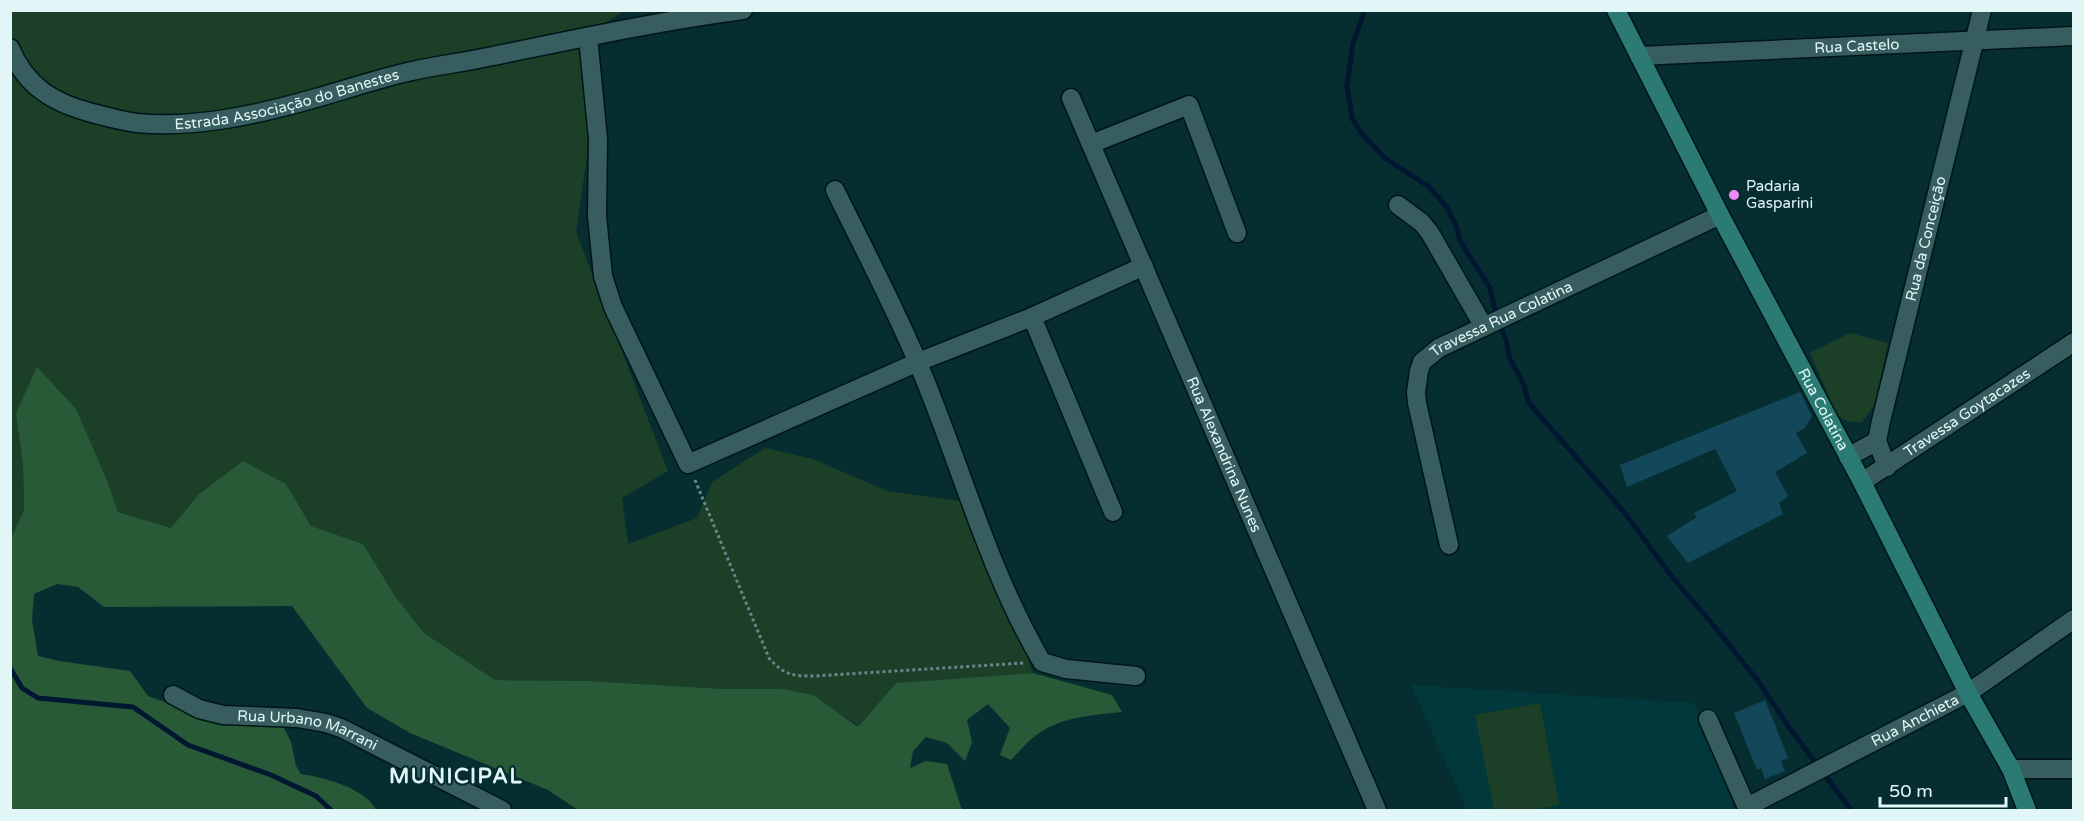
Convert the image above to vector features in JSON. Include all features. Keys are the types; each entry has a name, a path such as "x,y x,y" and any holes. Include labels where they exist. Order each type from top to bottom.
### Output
{"main road":[{"name":"Rua Colatina","path":"1616,10 1720,215 1862,482 1968,693 2011,769 2027,810"}],"street":[{"name":"Estrada Associação do Banestes","path":"10,48 27,76 40,90 58,102 117,119 150,124 231,118 408,72 644,25 743,10"},
{"name":"Rua da Conceição","path":"1877,441 1982,10"},
{"name":"Rua Castelo","path":"1639,56 2073,36"},
{"path":"588,37 598,139 597,216 603,276 614,307 688,464 918,362 1032,317 1144,266"},
{"name":"Rua Alexandrina Nunes","path":"1071,98 1377,810"},
{"path":"1091,144 1189,105 1237,233"},
{"path":"835,190 918,362 983,535 1018,616 1042,662 1060,668 1136,676"},
{"path":"1398,205 1422,223 1494,322"},
{"name":"Travessa Rua Colatina","path":"1449,545 1417,403 1419,371 1422,362 1430,354 1494,322 1720,215"},
{"path":"1032,317 1113,512"},
{"name":"Travessa Goytacazes","path":"1862,482 2073,342"},
{"path":"1848,457 1877,441 1887,467"},
{"name":"Rua Anchieta","path":"1748,809 1968,693 2073,620"},
{"name":"Rua Urbano Marrani","path":"173,695 199,709 223,715 297,718 341,728 502,810"},
{"path":"1708,719 1748,809"},
{"path":"2011,769 2073,769"}],"path":[{"path":"688,464 769,658 780,671 796,676 815,676 1042,662"}],"shaded area":[{"path":"1411,685 1694,703 1735,810 1467,810"}],"green space":[{"path":"574,10 576,12 624,11 602,25 593,47 596,94 576,232 668,471 622,498 628,544 697,518 712,482 765,448 813,459 887,491 966,502 1011,610 1033,673 896,683 858,727 840,714 782,689 724,689 589,681 495,680 424,633 395,596 363,544 311,526 286,484 198,495 171,528 118,512 107,480 76,409 23,462 24,510 11,541 11,11"},
{"path":"1850,333 1888,343 1875,404 1862,422 1848,421 1836,413 1810,353"},
{"path":"37,367 76,409 107,480 118,512 171,528 198,495 243,461 286,484 311,526 363,544 395,596 424,633 495,680 589,681 724,689 782,689 813,695 858,727 896,683 1033,673 1112,695 1122,712 1077,718 1055,725 1035,736 1011,760 1000,755 1010,728 988,704 967,720 972,742 965,761 947,743 926,737 913,751 910,768 926,761 947,764 962,810 578,810 548,790 410,733 367,708 292,606 104,607 78,587 57,584 34,594 32,620 38,656 130,671 148,696 212,719 280,720 291,742 296,766 301,774 332,781 354,790 364,796 376,810 11,810 10,541 24,510 23,462 16,413"},
{"path":"1540,703 1559,805 1532,810 1494,810 1475,715"}],"building":[{"path":"1800,392 1812,416 1805,428 1796,433 1807,453 1775,472 1788,496 1779,503 1783,514 1688,563 1667,536 1697,517 1694,513 1737,491 1715,449 1627,487 1620,465"},
{"path":"1765,700 1788,758 1781,761 1785,771 1765,779 1761,768 1757,770 1734,713"}],"waterway":[{"path":"1365,10 1353,43 1347,86 1352,118 1361,133 1385,158 1428,186 1447,207 1460,241 1490,288 1510,359 1524,385 1528,402 1624,512 1673,578 1758,681 1791,730 1851,810"},
{"path":"10,668 22,688 38,698 133,707 188,745 271,775 316,796 331,810"}],"place":[{"name":"Padaria Gasparini","path":"1734,195"}],"district":[{"name":"MUNICIPAL","path":"456,776"}]}
